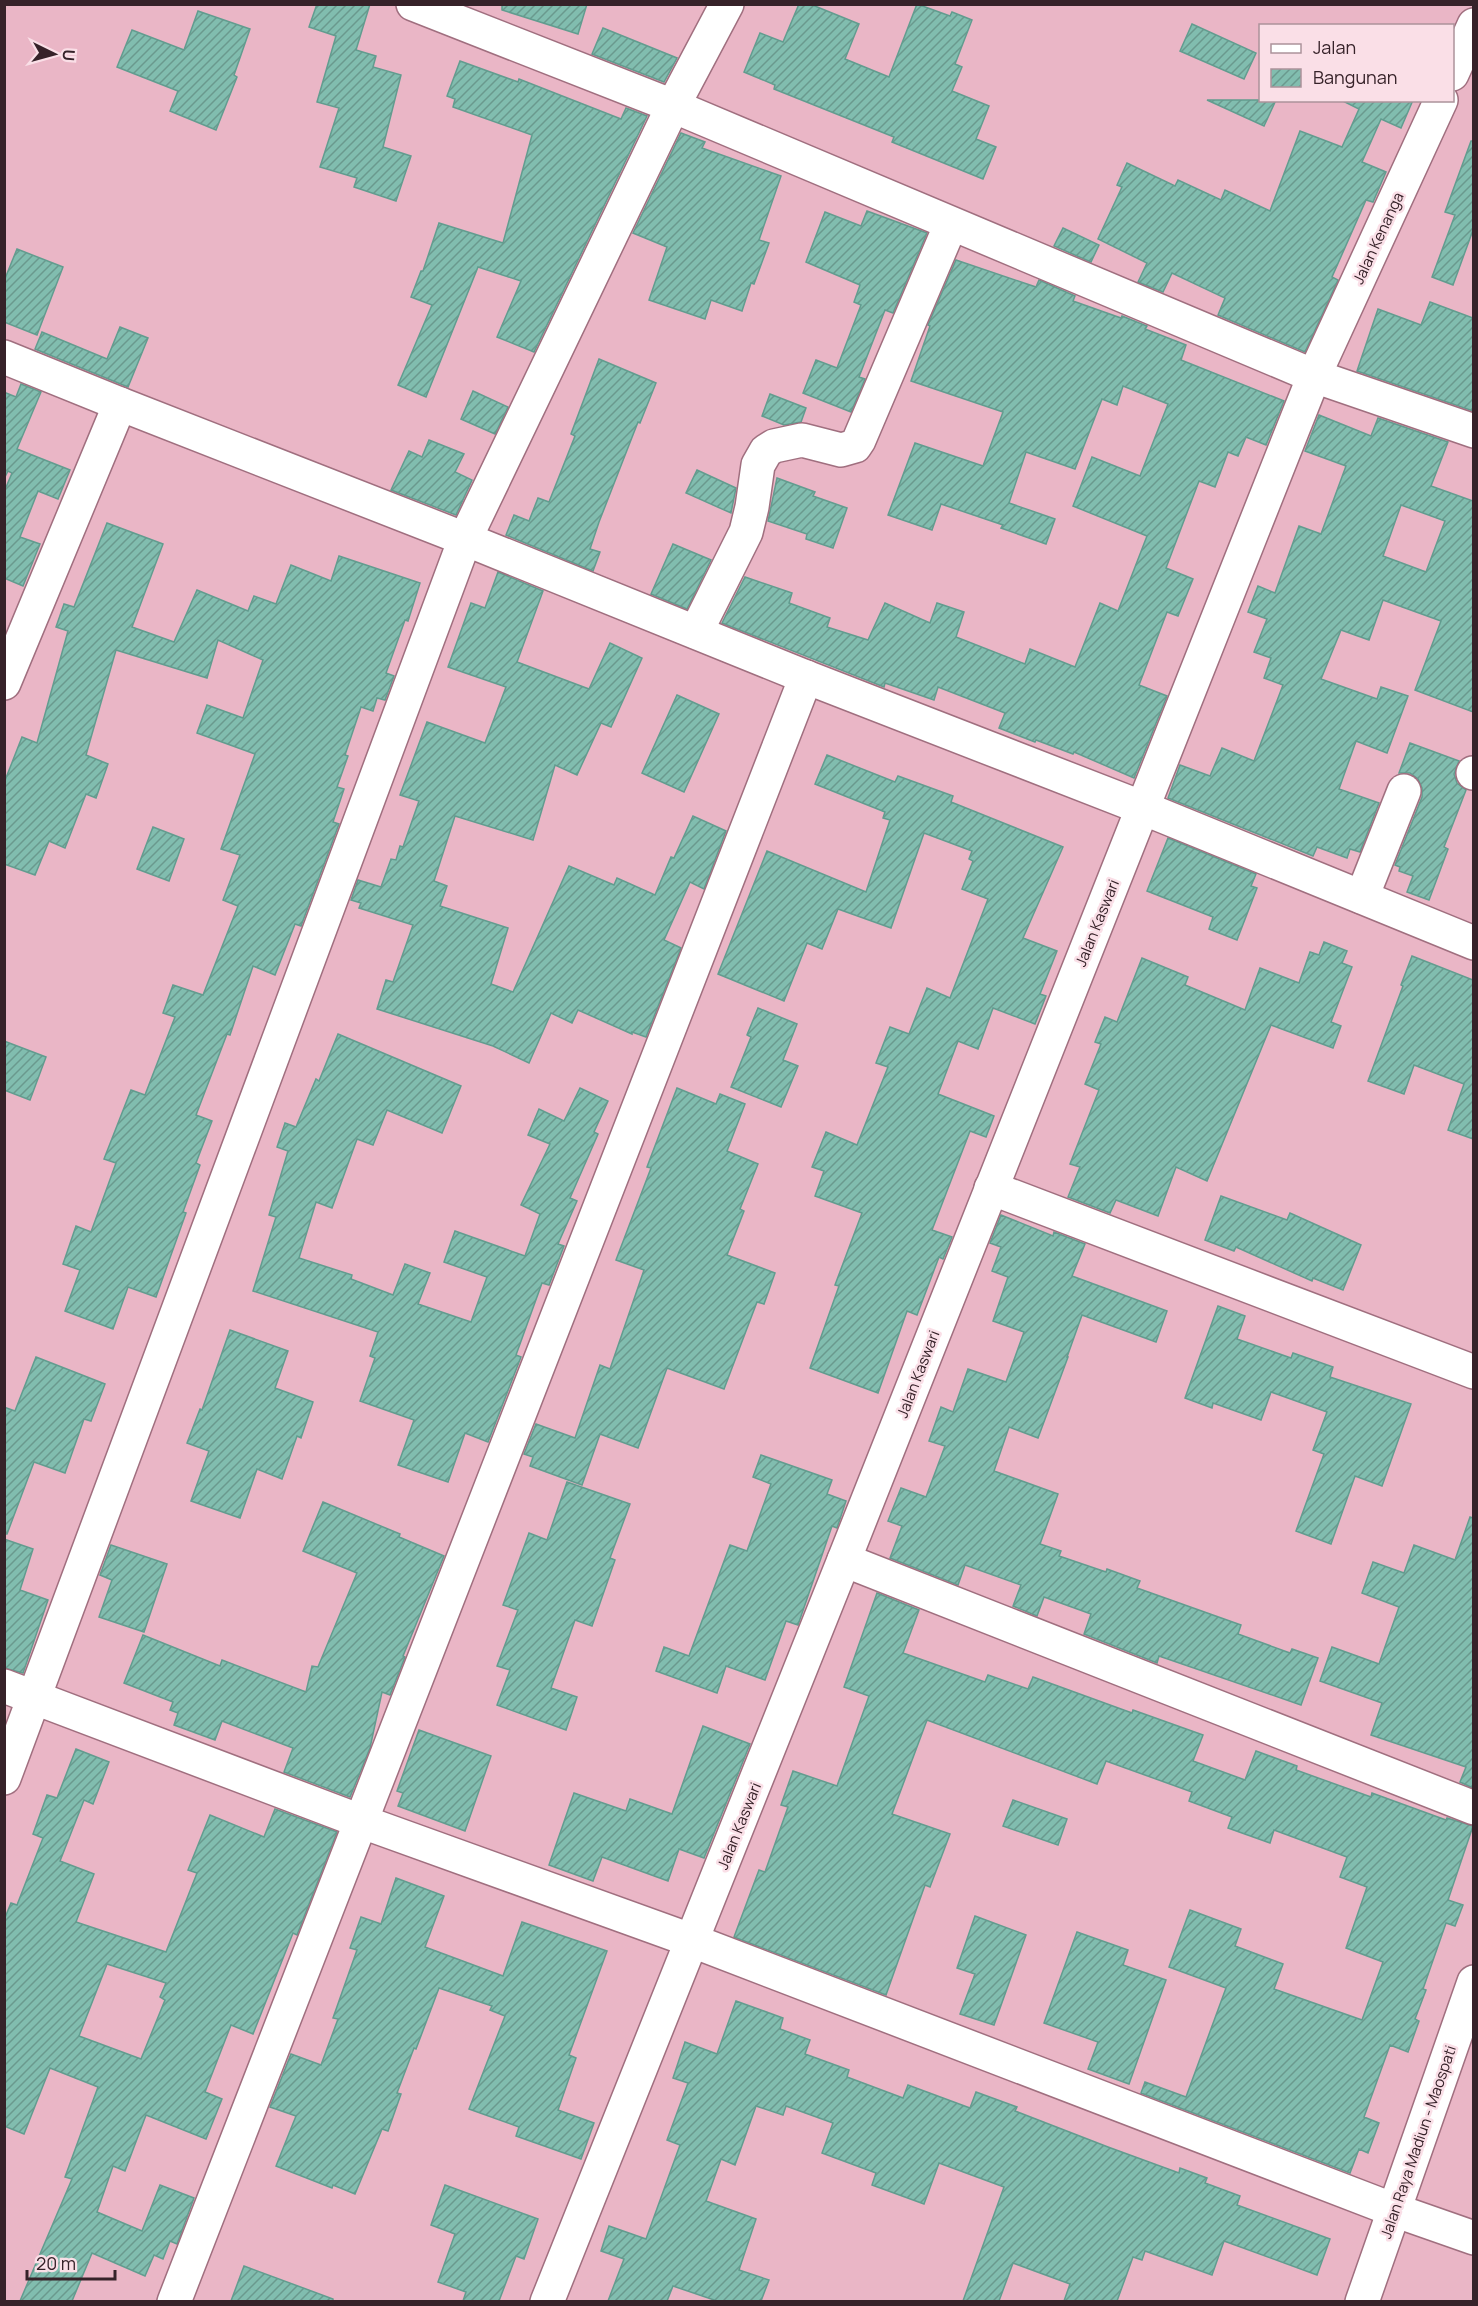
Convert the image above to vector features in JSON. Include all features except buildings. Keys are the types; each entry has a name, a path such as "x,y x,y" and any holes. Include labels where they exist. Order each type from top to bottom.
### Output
{"main road":[{"path":"413,4 672,106 1314,376 1473,431"},
{"path":"4,1778 36,1698 465,539 672,106 727,4"},
{"path":"1454,69 1473,25"},
{"name":"Jalan Kenanga","path":"1143,808 1314,376 1440,102"},
{"path":"696,632 746,532 753,507 758,465 766,451 774,446 802,440 841,450 855,446 951,224"},
{"path":"4,357 465,539 806,677 1143,808 1473,943"},
{"path":"4,683 120,404"},
{"path":"174,2301 806,677"},
{"path":"1362,897 1404,791"},
{"name":"Jalan Kaswari","path":"547,2301 693,1941 1143,808"},
{"path":"991,1188 1473,1372"},
{"path":"844,1560 1473,1808"},
{"path":"4,1686 360,1821 693,1941 1394,2210 1473,2238"},
{"name":"Jalan Raya Madiun - Maospati","path":"1362,2301 1473,1982"}]}
